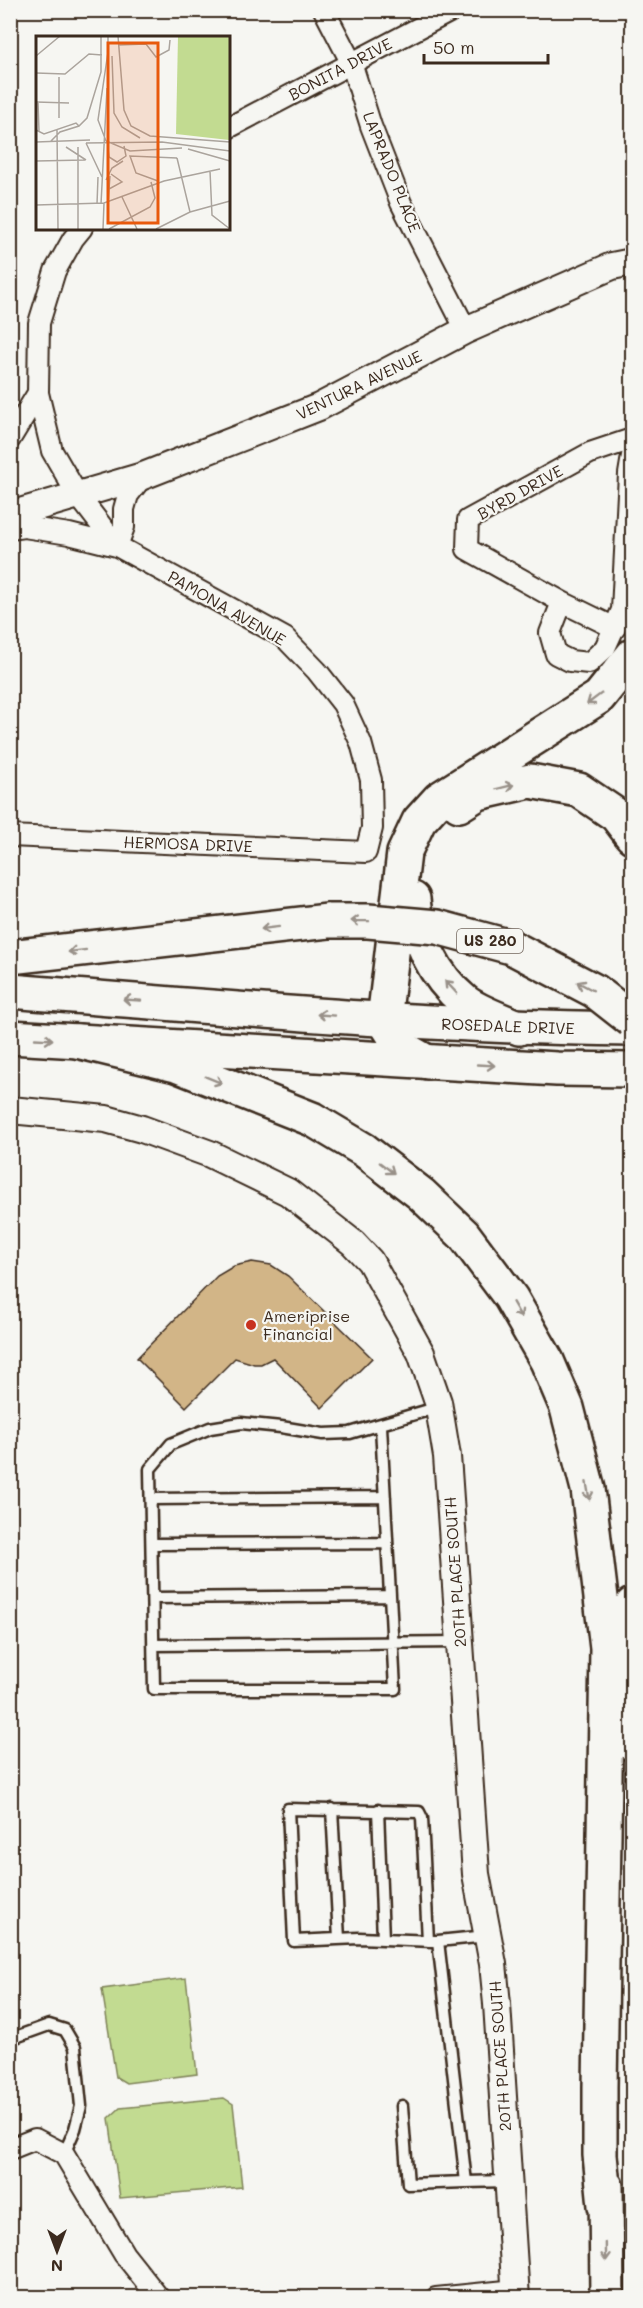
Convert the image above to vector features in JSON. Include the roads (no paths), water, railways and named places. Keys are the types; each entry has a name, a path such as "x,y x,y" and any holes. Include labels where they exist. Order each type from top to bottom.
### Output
{"highway":[{"path":"427,1062 401,1047 384,1020 404,853 419,821 439,799 599,698 633,656"},
{"path":"519,1028 465,1002 433,969 414,915 412,890 421,856 436,827 455,807 478,794 530,781 579,790 616,815 633,836"},
{"name":"US 280","path":"10,957 328,921 368,921 437,927 511,947 595,991 633,1020"},
{"name":"ROSEDALE DRIVE","path":"10,991 384,1020 519,1028 633,1029"},
{"path":"10,1037 557,1069 633,1070"},
{"path":"77,1041 176,1065 312,1119 364,1150 421,1194 464,1234 511,1298 547,1361 567,1408 588,1489 607,1648 600,2087 600,2155 605,2206 607,2298"},
{"path":"605,2206 627,1812 633,1605"}],"street":[{"name":"LAPRADO PLACE","path":"324,10 351,62 371,126 401,203 466,330"},
{"name":"BONITA DRIVE","path":"230,127 453,10"},
{"path":"77,495 52,451 38,393 39,323 56,271 80,230"},
{"name":"VENTURA AVENUE","path":"10,515 142,476 319,407 466,330 612,266 633,262"},
{"path":"10,439 38,393"},
{"name":"BYRD DRIVE","path":"615,628 562,602 467,549 468,520 590,453 633,440"},
{"path":"562,602 550,633 556,654 570,661 589,663 605,648 622,610 629,474 633,456"},
{"path":"117,546 124,527 124,509 128,495 142,476"},
{"name":"PAMONA AVENUE","path":"77,495 117,546"},
{"name":"PAMONA AVENUE","path":"10,529 24,527 69,534 117,546 285,638 317,671 344,704 361,742 371,780 372,828 366,852"},
{"name":"HERMOSA DRIVE","path":"10,836 366,852"},
{"name":"20TH PLACE SOUTH","path":"10,1110 106,1119 142,1129 210,1154 288,1192 353,1243 370,1261 421,1353 439,1407 447,1456 476,1874 493,1964 497,2004 516,2294"},
{"path":"10,2149 35,2139 64,2154 124,2254 159,2298"},
{"path":"436,2298 516,2294"}],"lane":[{"path":"381,1426 395,1689 154,1689 150,1469 171,1444 210,1428 241,1423 323,1434 350,1433 381,1426 439,1407"},
{"path":"151,1499 385,1497"},
{"path":"152,1544 387,1543"},
{"path":"153,1598 390,1596"},
{"path":"153,1645 459,1642"},
{"path":"466,2182 433,1941 423,1818 419,1812 412,1810 288,1809 294,1941 383,1939 433,1941 487,1936"},
{"path":"332,1809 339,1939"},
{"path":"378,1810 383,1939"},
{"path":"10,2039 49,2025 65,2030 75,2047 81,2106 75,2129 64,2154"},
{"path":"402,2106 408,2184 509,2181"}],"place":[{"name":"Ameriprise Financial","path":"251,1325"}]}
